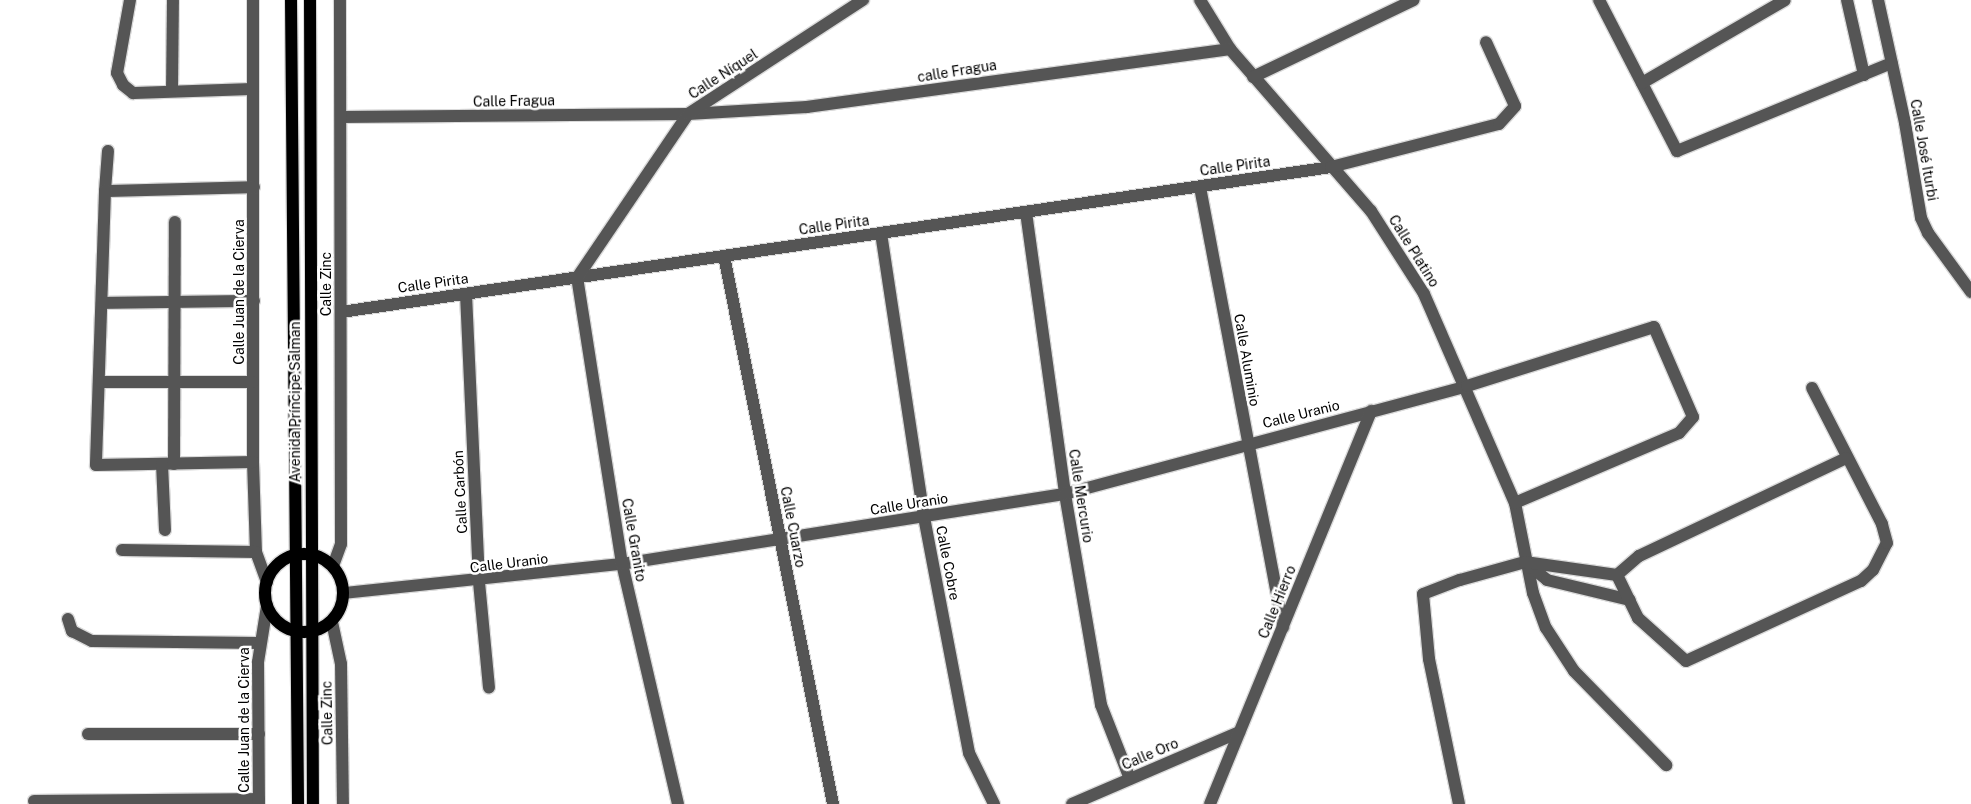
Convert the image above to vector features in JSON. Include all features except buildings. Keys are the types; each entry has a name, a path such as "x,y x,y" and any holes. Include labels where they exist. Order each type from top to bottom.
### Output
{"main road":[{"name":"Avenida Príncipe Salman","path":"291,0 298,804"},
{"name":"Avenida Príncipe Salman","path":"310,0 313,804"},
{"path":"312,554 333,566 341,578 344,593 341,609 332,622 313,632 296,632 278,623 267,606 267,582 277,565 295,555 312,554"}],"street":[{"path":"130,0 117,73 123,85 133,93 253,89"},
{"path":"172,91 173,0"},
{"name":"Calle Juan de la Cierva","path":"253,0 254,301 252,462 256,552 267,582"},
{"name":"Calle Zinc","path":"333,566 341,544 340,0"},
{"name":"Calle Níquel","path":"577,278 688,114 863,0"},
{"name":"Calle Platino","path":"1200,0 1230,49 1331,168 1372,211 1424,294 1467,386 1515,503 1525,562 1546,628 1574,671 1666,765"},
{"path":"1253,76 1414,0"},
{"path":"1599,0 1677,151 1892,63"},
{"path":"1642,83 1784,0"},
{"path":"1847,0 1864,75"},
{"name":"Calle José Iturbi","path":"1878,0 1892,63 1921,218 1928,233 1971,292"},
{"name":"Calle Pirita","path":"341,312 1331,168 1499,124 1515,106 1486,42"},
{"name":"calle Fragua","path":"688,114 816,106 1230,49"},
{"name":"Calle Fragua","path":"341,117 688,114"},
{"path":"108,151 105,190 102,382 96,464 252,462"},
{"name":"Calle Aluminio","path":"1200,186 1283,627"},
{"path":"105,190 254,187"},
{"name":"Calle Mercurio","path":"1026,212 1065,494 1101,705 1130,779"},
{"path":"165,530 174,382 175,222"},
{"name":"Calle Cobre","path":"881,233 924,517 969,754 994,804"},
{"name":"Calle Cuarzo","path":"724,256 833,804"},
{"name":"Calle Granito","path":"577,278 622,564 678,804"},
{"name":"Calle Carbón","path":"466,294 479,582 489,688"},
{"path":"103,303 254,301"},
{"name":"Calle Uranio","path":"344,593 479,582 622,564 1065,494 1247,443 1467,386 1654,327 1693,417 1679,433 1515,503"},
{"path":"102,382 253,382"},
{"path":"1617,574 1638,618 1686,662 1861,581 1873,570 1887,542 1882,524 1846,458 1812,388"},
{"name":"Calle Hierro","path":"1210,804 1371,411"},
{"path":"1459,804 1429,659 1423,594 1460,580 1525,562 1617,574 1639,556 1846,458"},
{"path":"122,550 256,552"},
{"path":"1525,562 1547,580 1630,600"},
{"name":"Calle Juan de la Cierva","path":"259,802 259,643 267,606"},
{"path":"68,619 72,631 92,641 259,643"},
{"name":"Calle Zinc","path":"332,622 341,664 344,804"},
{"name":"Calle Oro","path":"1072,804 1240,732"},
{"path":"88,734 259,734"},
{"path":"34,801 259,802"}]}
